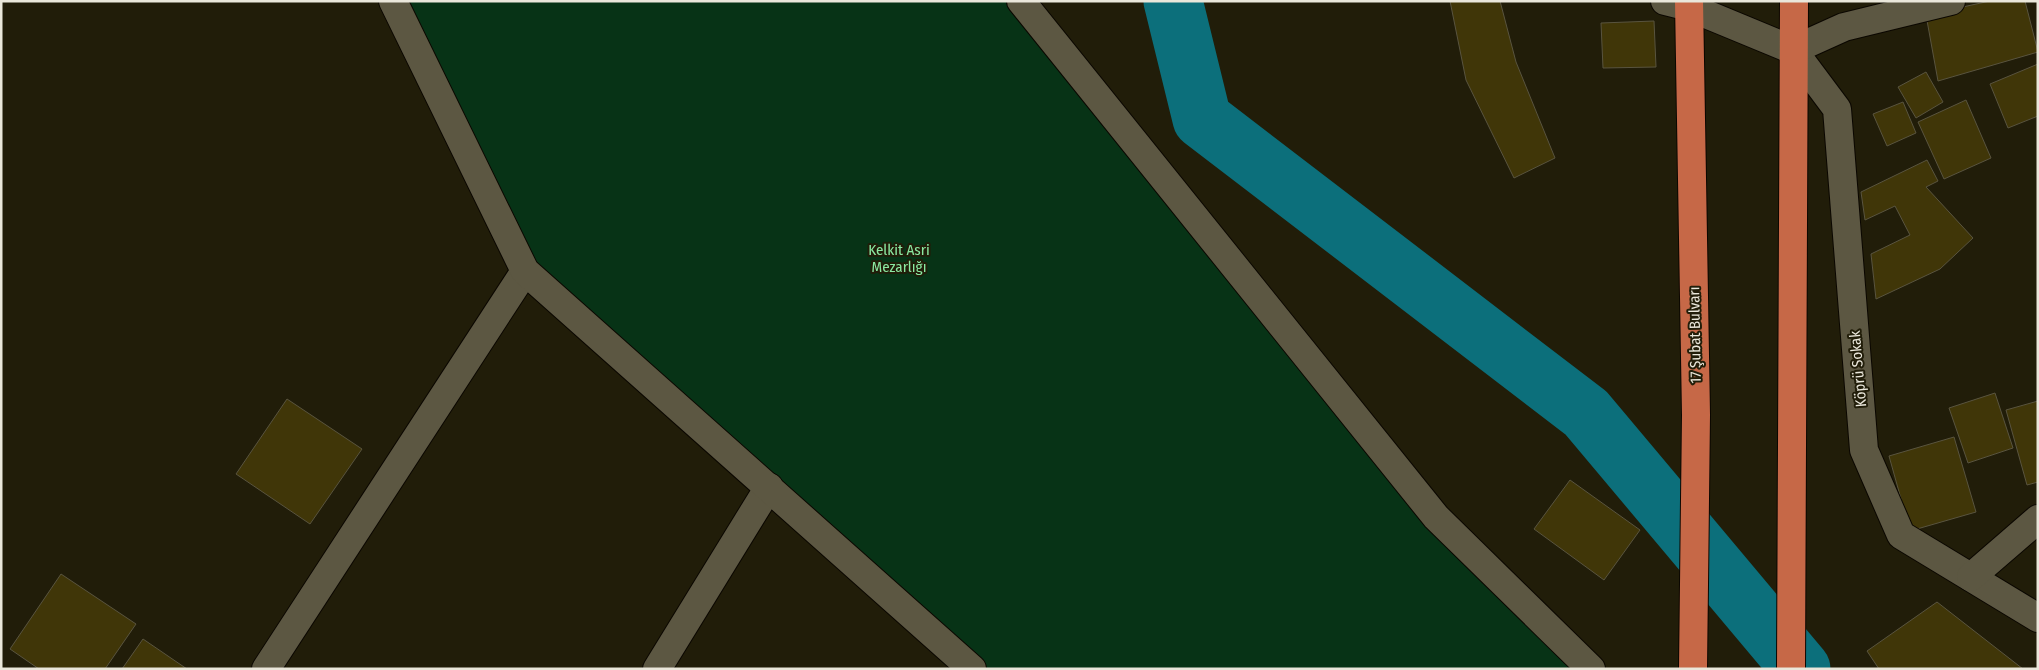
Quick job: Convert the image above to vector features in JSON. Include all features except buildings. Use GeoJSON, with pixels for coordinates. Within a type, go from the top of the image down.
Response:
{"type":"FeatureCollection","features":[{"type":"Feature","properties":{"kind":"highway"},"geometry":{"type":"LineString","coordinates":[[1791,669],[1790,503],[1794,1]]}},
{"type":"Feature","properties":{"kind":"highway","name":"17 Şubat Bulvarı"},"geometry":{"type":"LineString","coordinates":[[1681,3],[1696,415],[1693,669]]}},
{"type":"Feature","properties":{"kind":"street"},"geometry":{"type":"LineString","coordinates":[[393,1],[525,271],[769,486],[972,669]]}},
{"type":"Feature","properties":{"kind":"street"},"geometry":{"type":"LineString","coordinates":[[1021,1],[1436,516],[1591,669]]}},
{"type":"Feature","properties":{"kind":"street"},"geometry":{"type":"LineString","coordinates":[[1681,3],[1793,50],[1844,27],[1951,1]]}},
{"type":"Feature","properties":{"kind":"street","name":"Köprü Sokak"},"geometry":{"type":"LineString","coordinates":[[1793,50],[1837,109],[1864,450],[1901,535],[2038,618]]}},
{"type":"Feature","properties":{"kind":"street"},"geometry":{"type":"LineString","coordinates":[[266,669],[525,271]]}},
{"type":"Feature","properties":{"kind":"street"},"geometry":{"type":"LineString","coordinates":[[656,669],[769,486]]}},
{"type":"Feature","properties":{"kind":"street"},"geometry":{"type":"LineString","coordinates":[[1971,577],[2038,519]]}},
{"type":"Feature","properties":{"kind":"green space","name":"Kelkit Asri Mezarlığı"},"geometry":{"type":"Polygon","coordinates":[[[393,1],[1021,1],[1436,517],[1591,669],[972,669],[525,271],[393,1]]]}},
{"type":"Feature","properties":{"kind":"waterway"},"geometry":{"type":"LineString","coordinates":[[1173,1],[1202,119],[1586,413],[1801,669]]}}]}
